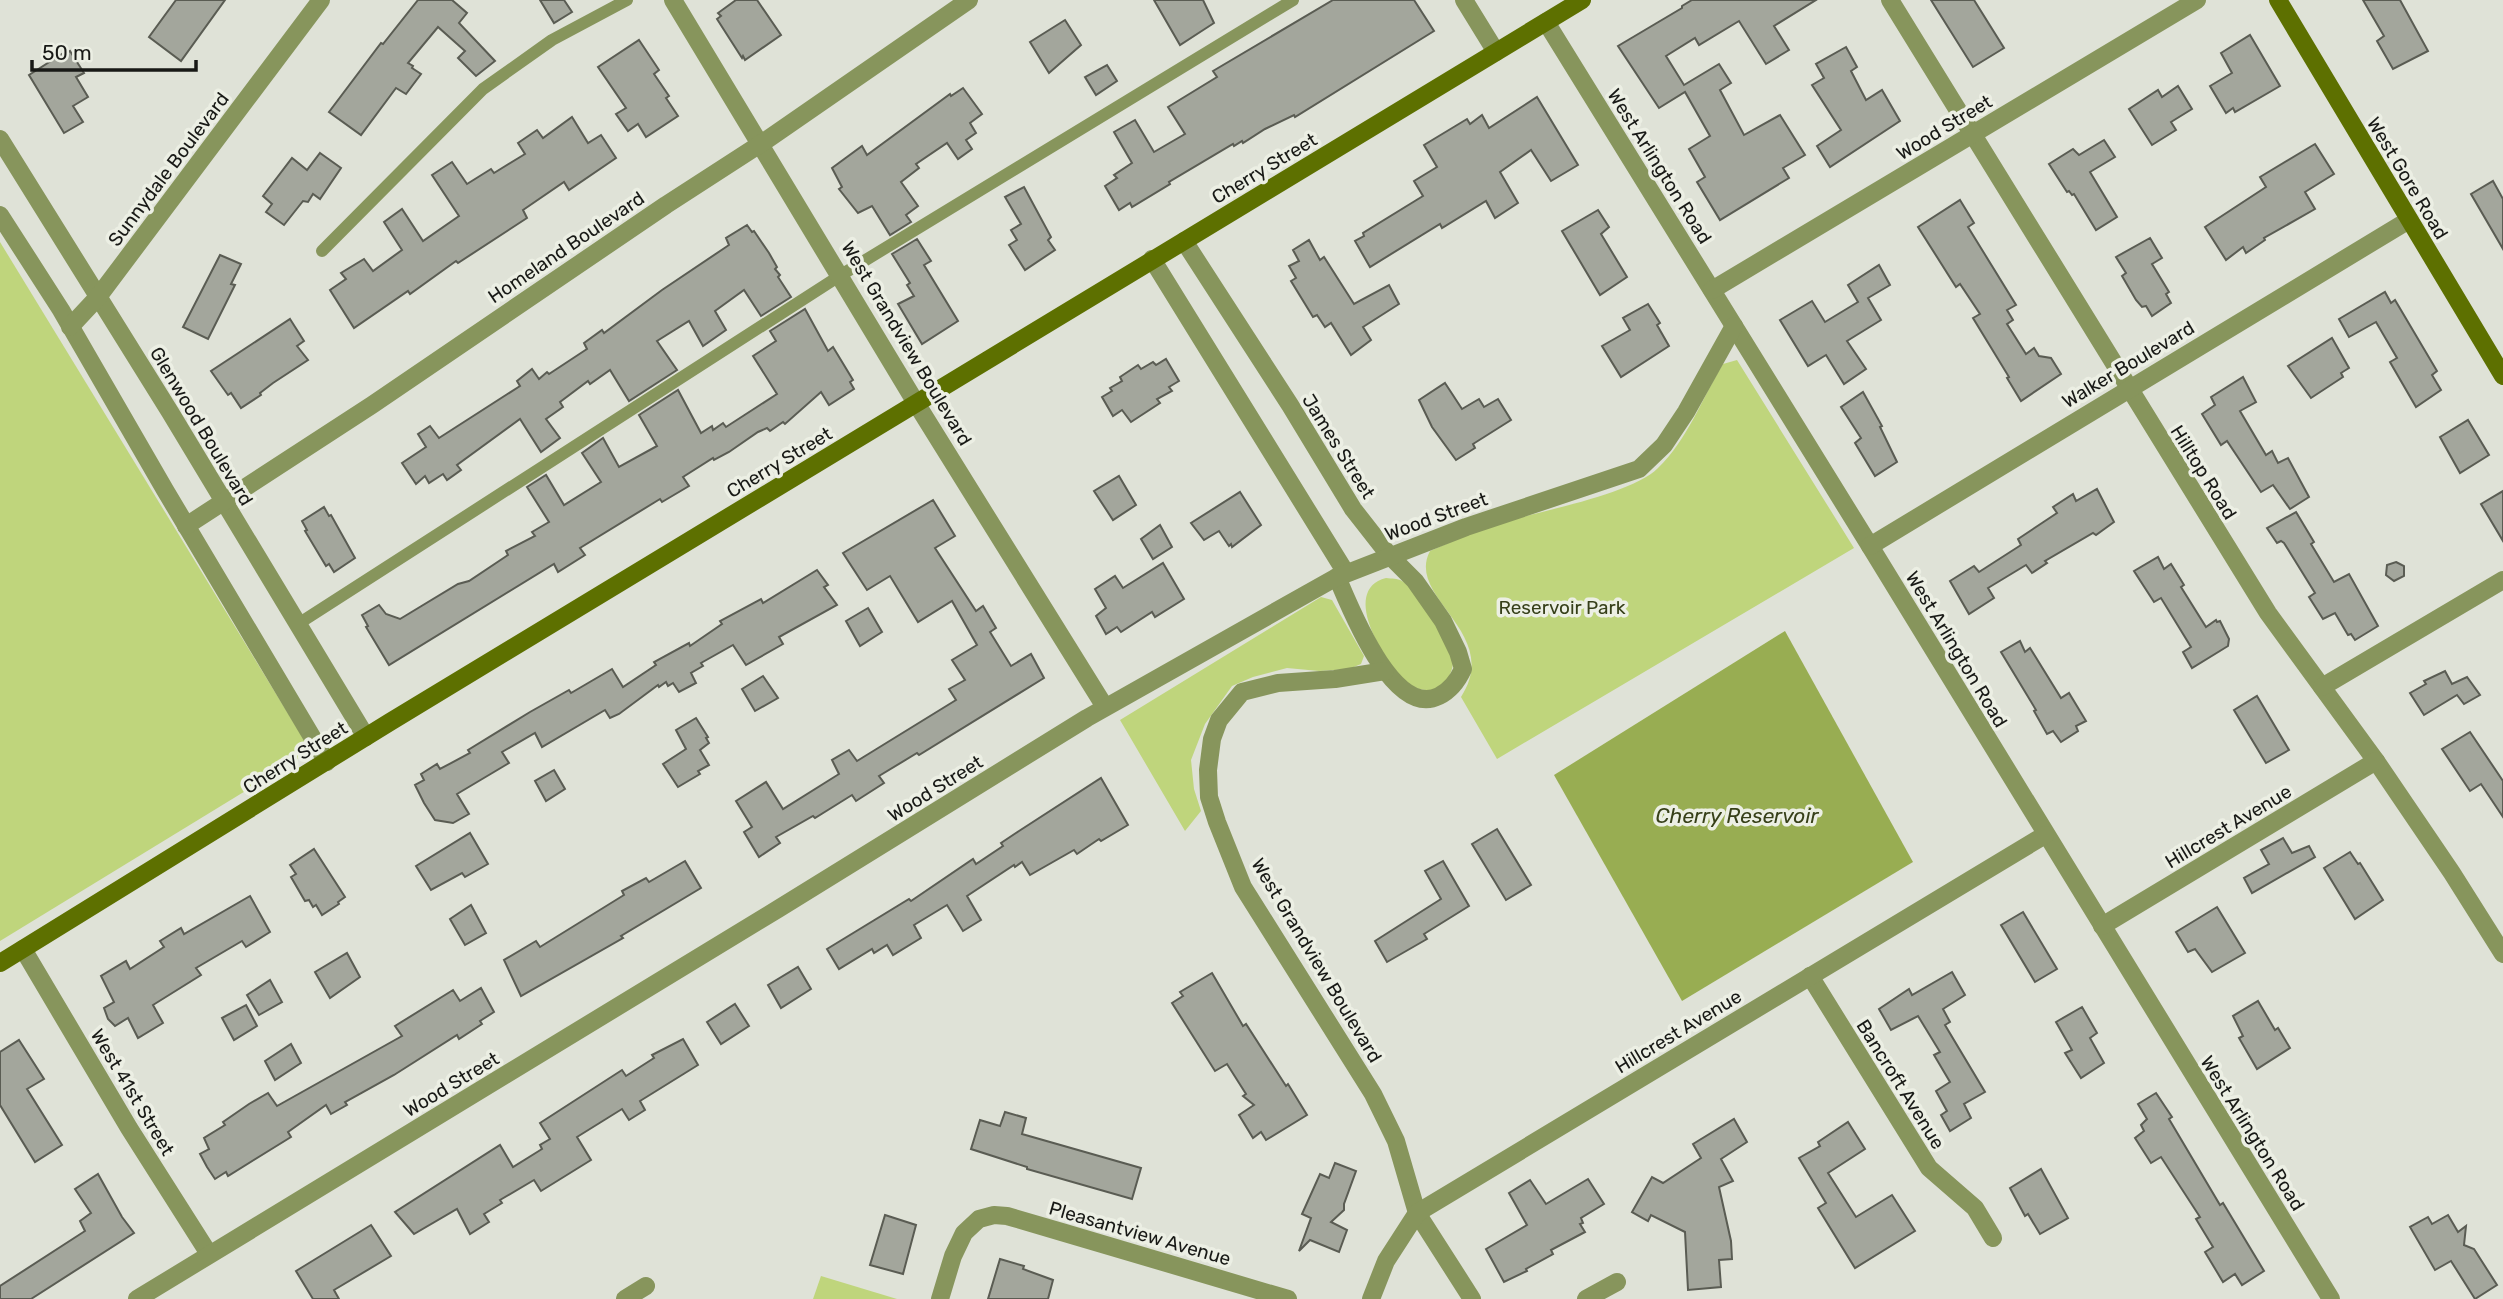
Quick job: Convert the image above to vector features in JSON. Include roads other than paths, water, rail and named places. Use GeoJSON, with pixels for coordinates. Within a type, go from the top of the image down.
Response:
{"type":"FeatureCollection","features":[{"type":"Feature","properties":{"kind":"street","name":"Sunnydale Boulevard"},"geometry":{"type":"LineString","coordinates":[[71,327],[98,297],[321,0]]}},
{"type":"Feature","properties":{"kind":"street","name":"West Grandview Boulevard"},"geometry":{"type":"LineString","coordinates":[[673,0],[916,403],[1105,708]]}},
{"type":"Feature","properties":{"kind":"street","name":"Homeland Boulevard"},"geometry":{"type":"LineString","coordinates":[[186,526],[372,405],[969,0]]}},
{"type":"Feature","properties":{"kind":"street"},"geometry":{"type":"LineString","coordinates":[[1464,0],[1496,52]]}},
{"type":"Feature","properties":{"kind":"street","name":"Cherry Street"},"geometry":{"type":"LineString","coordinates":[[0,963],[366,737],[1582,0]]}},
{"type":"Feature","properties":{"kind":"street","name":"Hilltop Road"},"geometry":{"type":"LineString","coordinates":[[1890,0],[2268,613],[2376,761],[2503,954]]}},
{"type":"Feature","properties":{"kind":"street","name":"Wood Street"},"geometry":{"type":"LineString","coordinates":[[1712,290],[2197,0]]}},
{"type":"Feature","properties":{"kind":"street","name":"West Gore Road"},"geometry":{"type":"LineString","coordinates":[[2278,0],[2503,376]]}},
{"type":"Feature","properties":{"kind":"street","name":"West Arlington Road"},"geometry":{"type":"LineString","coordinates":[[1546,22],[2331,1299]]}},
{"type":"Feature","properties":{"kind":"street","name":"Glenwood Boulevard"},"geometry":{"type":"LineString","coordinates":[[0,139],[366,737]]}},
{"type":"Feature","properties":{"kind":"street"},"geometry":{"type":"LineString","coordinates":[[0,215],[71,327],[327,762]]}},
{"type":"Feature","properties":{"kind":"street","name":"Walker Boulevard"},"geometry":{"type":"LineString","coordinates":[[1870,546],[2409,220]]}},
{"type":"Feature","properties":{"kind":"street","name":"James Street"},"geometry":{"type":"LineString","coordinates":[[1152,259],[1341,575],[1360,630],[1385,671],[1412,696],[1431,700],[1441,695],[1457,682],[1463,668],[1443,621],[1415,581],[1389,555],[1353,509],[1290,405],[1184,241]]}},
{"type":"Feature","properties":{"kind":"street","name":"Wood Street"},"geometry":{"type":"LineString","coordinates":[[136,1299],[1105,708],[1341,575],[1549,498],[1639,469],[1664,445],[1734,326]]}},
{"type":"Feature","properties":{"kind":"street"},"geometry":{"type":"LineString","coordinates":[[2322,687],[2503,580]]}},
{"type":"Feature","properties":{"kind":"street","name":"West Grandview Boulevard"},"geometry":{"type":"LineString","coordinates":[[1385,671],[1335,679],[1278,683],[1242,692],[1219,720],[1212,739],[1209,797],[1243,887],[1373,1094],[1396,1141],[1417,1213],[1472,1299]]}},
{"type":"Feature","properties":{"kind":"street","name":"Hillcrest Avenue"},"geometry":{"type":"LineString","coordinates":[[2102,926],[2376,761]]}},
{"type":"Feature","properties":{"kind":"street","name":"Hillcrest Avenue"},"geometry":{"type":"LineString","coordinates":[[1371,1299],[1386,1261],[1417,1213],[2045,835]]}},
{"type":"Feature","properties":{"kind":"street","name":"West 41st Street"},"geometry":{"type":"LineString","coordinates":[[23,949],[129,1128],[209,1254]]}},
{"type":"Feature","properties":{"kind":"street","name":"Bancroft Avenue"},"geometry":{"type":"LineString","coordinates":[[1810,976],[1929,1168],[1975,1208],[1993,1238]]}},
{"type":"Feature","properties":{"kind":"street","name":"Pleasantview Avenue"},"geometry":{"type":"LineString","coordinates":[[940,1299],[953,1256],[964,1233],[979,1219],[993,1215],[1007,1216],[1288,1299]]}},
{"type":"Feature","properties":{"kind":"street"},"geometry":{"type":"LineString","coordinates":[[1586,1299],[1617,1282]]}},
{"type":"Feature","properties":{"kind":"street"},"geometry":{"type":"LineString","coordinates":[[625,1299],[644,1293]]}},
{"type":"Feature","properties":{"kind":"lane"},"geometry":{"type":"LineString","coordinates":[[323,251],[483,89],[552,40],[627,0]]}},
{"type":"Feature","properties":{"kind":"lane"},"geometry":{"type":"LineString","coordinates":[[298,624],[841,275],[1293,0]]}},
{"type":"Feature","properties":{"kind":"water","name":"Cherry Reservoir"},"geometry":{"type":"Polygon","coordinates":[[[1785,631],[1913,862],[1682,1001],[1554,775],[1785,631]]]}},
{"type":"Feature","properties":{"kind":"park label","name":"Reservoir Park"},"geometry":{"type":"Point","coordinates":[1562,607]}}]}
